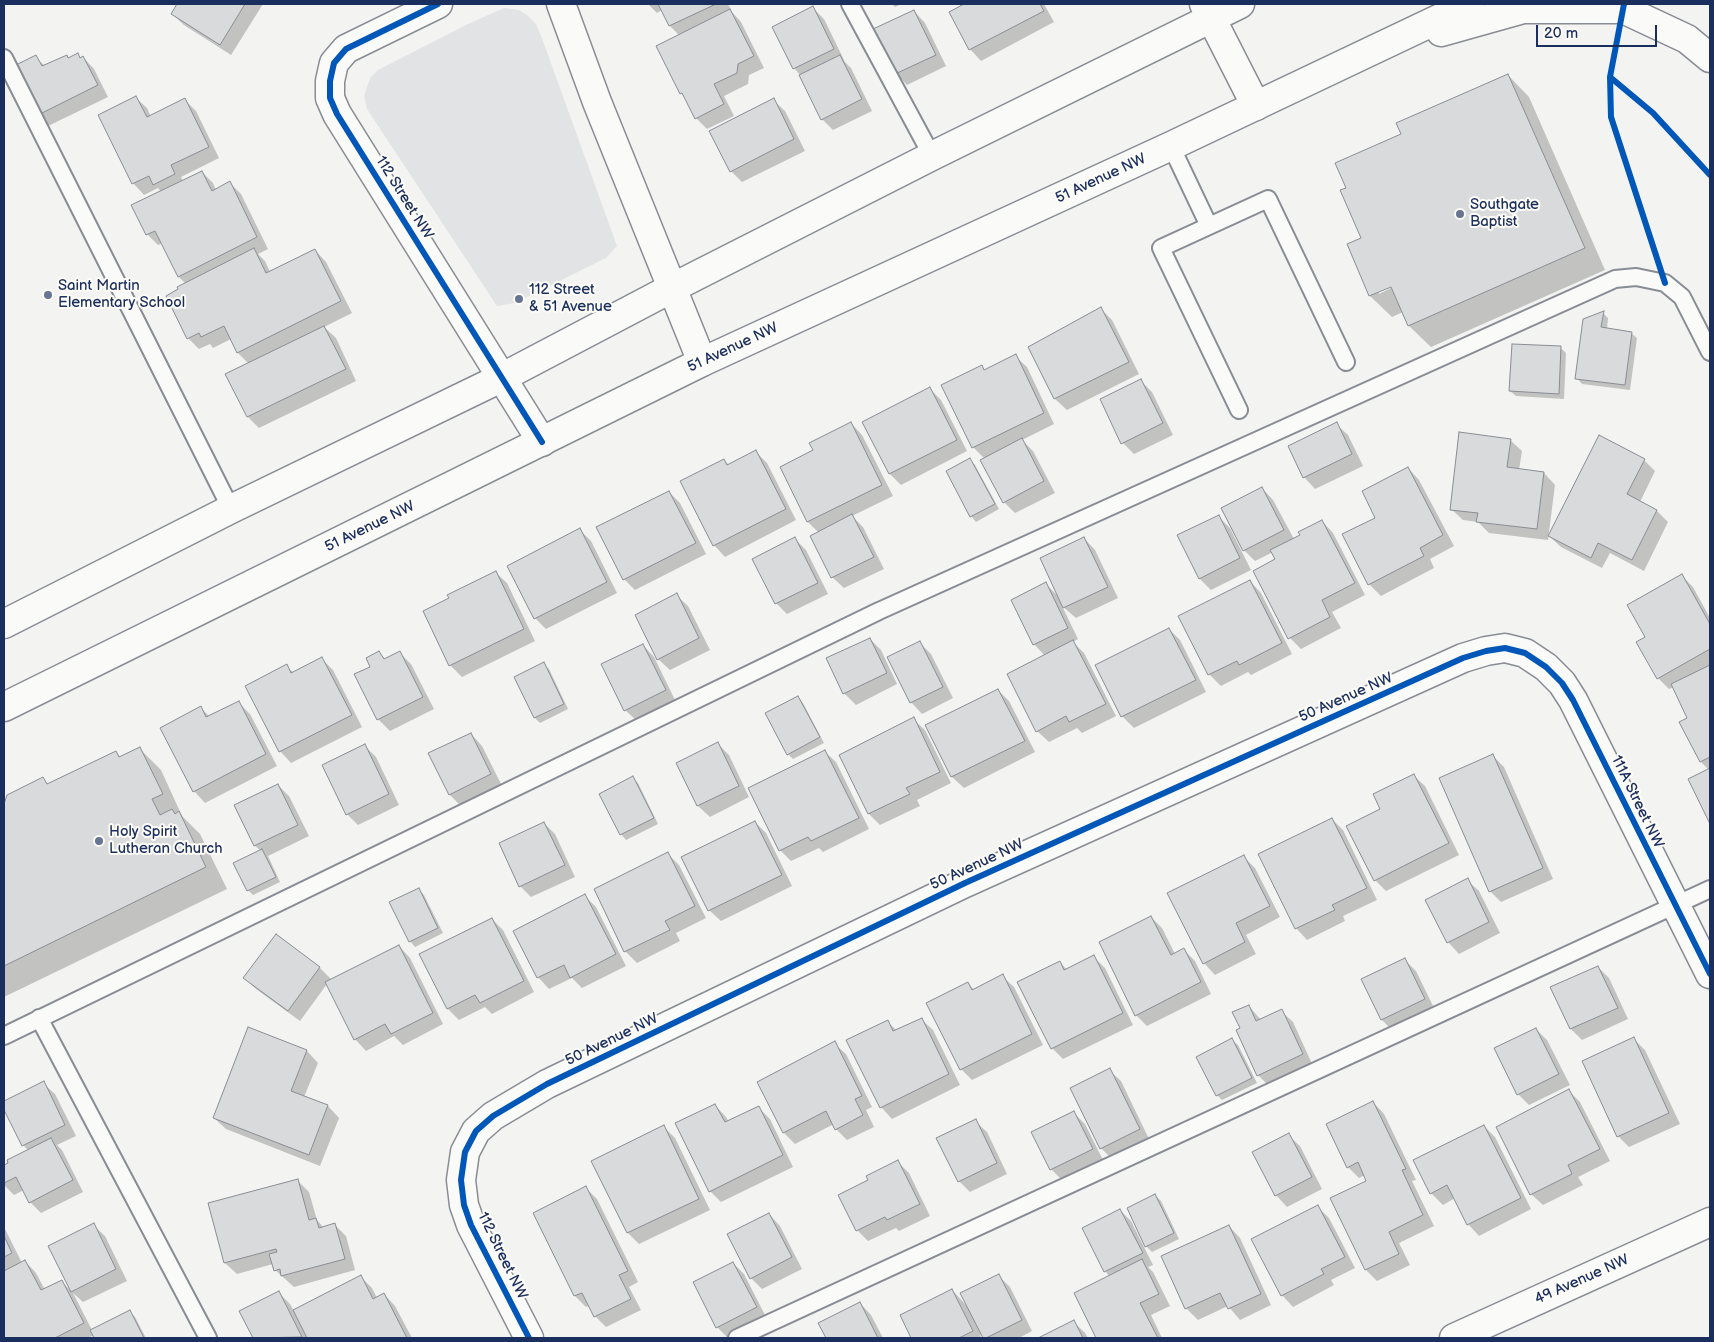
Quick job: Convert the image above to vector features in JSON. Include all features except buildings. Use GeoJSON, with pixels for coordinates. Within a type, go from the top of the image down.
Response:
{"type":"FeatureCollection","features":[{"type":"Feature","properties":{"kind":"main road","name":"112 Street NW"},"geometry":{"type":"LineString","coordinates":[[438,4],[346,49],[334,63],[330,80],[330,98],[336,114],[542,442]]}},
{"type":"Feature","properties":{"kind":"main road"},"geometry":{"type":"LineString","coordinates":[[561,4],[597,102],[702,362]]}},
{"type":"Feature","properties":{"kind":"main road"},"geometry":{"type":"LineString","coordinates":[[4,624],[231,509],[501,378],[672,288],[932,156],[1207,11],[1240,4]]}},
{"type":"Feature","properties":{"kind":"main road","name":"51 Avenue NW"},"geometry":{"type":"LineString","coordinates":[[4,707],[702,362],[1171,146],[1470,4]]}},
{"type":"Feature","properties":{"kind":"main road"},"geometry":{"type":"LineString","coordinates":[[1375,50],[1523,9],[1623,9],[1687,39],[1710,58]]}},
{"type":"Feature","properties":{"kind":"main road"},"geometry":{"type":"LineString","coordinates":[[1207,11],[1256,106]]}},
{"type":"Feature","properties":{"kind":"main road","name":"50 Avenue NW"},"geometry":{"type":"LineString","coordinates":[[465,1152],[476,1131],[526,1096],[965,883],[1463,658],[1486,651],[1506,648],[1525,653]]}},
{"type":"Feature","properties":{"kind":"main road","name":"111A Street NW"},"geometry":{"type":"LineString","coordinates":[[1525,653],[1546,667],[1562,683],[1573,700],[1710,974]]}},
{"type":"Feature","properties":{"kind":"main road","name":"112 Street NW"},"geometry":{"type":"LineString","coordinates":[[465,1152],[461,1180],[464,1205],[472,1225],[529,1338]]}},
{"type":"Feature","properties":{"kind":"main road","name":"49 Avenue NW"},"geometry":{"type":"LineString","coordinates":[[1454,1338],[1710,1222]]}},
{"type":"Feature","properties":{"kind":"lane"},"geometry":{"type":"LineString","coordinates":[[850,4],[932,156]]}},
{"type":"Feature","properties":{"kind":"lane"},"geometry":{"type":"LineString","coordinates":[[4,58],[231,509]]}},
{"type":"Feature","properties":{"kind":"lane"},"geometry":{"type":"LineString","coordinates":[[1171,146],[1209,226]]}},
{"type":"Feature","properties":{"kind":"lane"},"geometry":{"type":"LineString","coordinates":[[1239,410],[1161,248],[1268,199],[1346,362]]}},
{"type":"Feature","properties":{"kind":"lane"},"geometry":{"type":"LineString","coordinates":[[4,1036],[879,611],[1615,279],[1636,277],[1664,283],[1682,297],[1710,352]]}},
{"type":"Feature","properties":{"kind":"lane"},"geometry":{"type":"LineString","coordinates":[[737,1338],[1710,889]]}},
{"type":"Feature","properties":{"kind":"lane"},"geometry":{"type":"LineString","coordinates":[[39,1018],[208,1338]]}},
{"type":"Feature","properties":{"kind":"shaded area"},"geometry":{"type":"Polygon","coordinates":[[[504,8],[519,10],[536,24],[617,246],[606,258],[515,303],[497,306],[367,109],[364,96],[370,78],[378,70],[468,24],[504,8]]]}},
{"type":"Feature","properties":{"kind":"cycle path"},"geometry":{"type":"LineString","coordinates":[[438,4],[346,49],[334,63],[330,81],[330,98],[337,114],[542,442]]}},
{"type":"Feature","properties":{"kind":"cycle path"},"geometry":{"type":"LineString","coordinates":[[1624,4],[1610,77],[1653,113],[1710,175]]}},
{"type":"Feature","properties":{"kind":"cycle path"},"geometry":{"type":"LineString","coordinates":[[1610,77],[1611,117],[1665,283]]}},
{"type":"Feature","properties":{"kind":"cycle path"},"geometry":{"type":"LineString","coordinates":[[529,1338],[471,1225],[464,1205],[461,1180],[465,1152],[476,1131],[493,1116],[547,1084],[965,883],[1463,658],[1505,648],[1525,653],[1546,667],[1562,683],[1573,700],[1710,974]]}},
{"type":"Feature","properties":{"kind":"place","name":"Southgate Baptist"},"geometry":{"type":"Point","coordinates":[1460,214]}},
{"type":"Feature","properties":{"kind":"place","name":"Saint Martin Elementary School"},"geometry":{"type":"Point","coordinates":[48,295]}},
{"type":"Feature","properties":{"kind":"place","name":"112 Street & 51 Avenue"},"geometry":{"type":"Point","coordinates":[519,299]}},
{"type":"Feature","properties":{"kind":"place","name":"Holy Spirit Lutheran Church"},"geometry":{"type":"Point","coordinates":[99,841]}}]}
